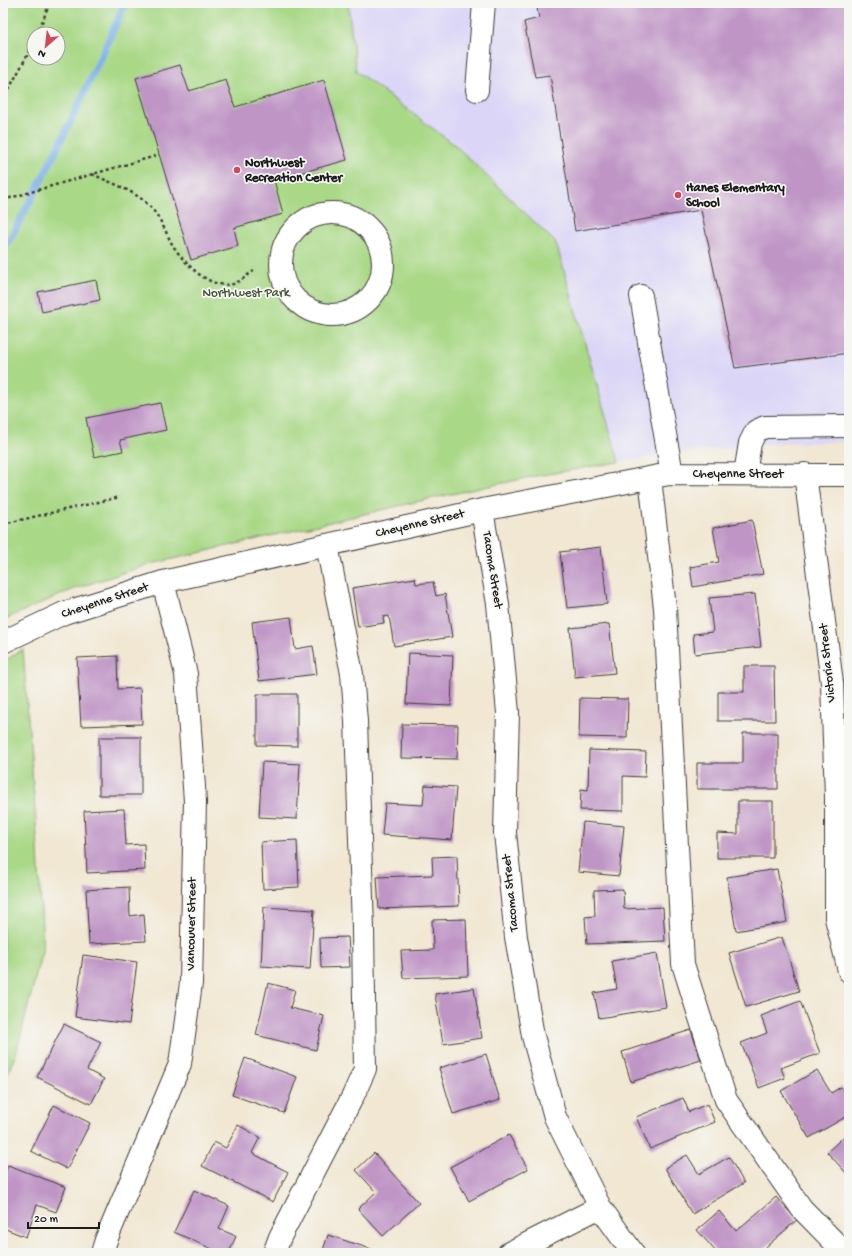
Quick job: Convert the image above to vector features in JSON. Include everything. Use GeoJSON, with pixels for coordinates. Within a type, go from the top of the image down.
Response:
{"type":"FeatureCollection","features":[{"type":"Feature","properties":{"kind":"street"},"geometry":{"type":"LineString","coordinates":[[477,90],[484,3]]}},
{"type":"Feature","properties":{"kind":"street"},"geometry":{"type":"LineString","coordinates":[[331,213],[343,214],[366,226],[374,236],[382,259],[382,272],[378,285],[371,296],[357,308],[338,315],[325,315],[300,304],[290,294],[284,282],[281,268],[281,254],[286,241],[294,229],[305,220],[318,215],[331,213]]}},
{"type":"Feature","properties":{"kind":"street"},"geometry":{"type":"LineString","coordinates":[[641,296],[672,474]]}},
{"type":"Feature","properties":{"kind":"street"},"geometry":{"type":"LineString","coordinates":[[745,474],[750,443],[756,431],[765,427],[849,426]]}},
{"type":"Feature","properties":{"kind":"street","name":"Cheyenne Street"},"geometry":{"type":"LineString","coordinates":[[3,642],[64,613],[163,582],[482,510],[672,474],[849,475]]}},
{"type":"Feature","properties":{"kind":"street","name":"Victoria Street"},"geometry":{"type":"LineString","coordinates":[[805,474],[832,683],[842,797],[836,918],[843,925],[849,971]]}},
{"type":"Feature","properties":{"kind":"street"},"geometry":{"type":"LineString","coordinates":[[650,478],[664,608],[683,964],[726,1100],[802,1209],[845,1253]]}},
{"type":"Feature","properties":{"kind":"street","name":"Tacoma Street"},"geometry":{"type":"LineString","coordinates":[[482,510],[498,604],[508,712],[505,833],[516,937],[533,1036],[555,1117],[600,1207],[632,1253]]}},
{"type":"Feature","properties":{"kind":"street"},"geometry":{"type":"LineString","coordinates":[[274,1253],[280,1237],[353,1096],[365,1069],[363,928],[356,721],[352,674],[327,545]]}},
{"type":"Feature","properties":{"kind":"street","name":"Vancouver Street"},"geometry":{"type":"LineString","coordinates":[[102,1253],[106,1240],[180,1064],[191,983],[194,801],[186,674],[163,582]]}},
{"type":"Feature","properties":{"kind":"street"},"geometry":{"type":"LineString","coordinates":[[510,1253],[600,1207]]}},
{"type":"Feature","properties":{"kind":"path"},"geometry":{"type":"LineString","coordinates":[[40,26],[50,3]]}},
{"type":"Feature","properties":{"kind":"path"},"geometry":{"type":"LineString","coordinates":[[3,100],[26,58]]}},
{"type":"Feature","properties":{"kind":"path"},"geometry":{"type":"LineString","coordinates":[[3,200],[160,155]]}},
{"type":"Feature","properties":{"kind":"path"},"geometry":{"type":"LineString","coordinates":[[92,174],[132,192],[142,199],[153,210],[184,261],[209,281],[223,285],[233,284],[254,271]]}},
{"type":"Feature","properties":{"kind":"path"},"geometry":{"type":"LineString","coordinates":[[3,524],[120,497]]}},
{"type":"Feature","properties":{"kind":"shaded area","name":"Hanes Elementary School"},"geometry":{"type":"Polygon","coordinates":[[[348,3],[849,3],[849,442],[778,443],[679,453],[619,462],[556,243],[456,146],[356,71],[348,3]]]}},
{"type":"Feature","properties":{"kind":"green space","name":"Northwest Park"},"geometry":{"type":"Polygon","coordinates":[[[3,3],[348,3],[356,71],[456,146],[556,243],[619,462],[536,476],[424,500],[147,565],[74,589],[3,620],[3,3]]]}},
{"type":"Feature","properties":{"kind":"green space"},"geometry":{"type":"Polygon","coordinates":[[[23,649],[38,850],[43,947],[16,1054],[3,1084],[3,662],[23,649]]]}},
{"type":"Feature","properties":{"kind":"building"},"geometry":{"type":"Polygon","coordinates":[[[536,3],[849,3],[849,353],[735,368],[701,210],[575,231],[550,75],[535,77],[524,22],[539,18],[536,3]]]}},
{"type":"Feature","properties":{"kind":"building","name":"Northwest Recreation Center"},"geometry":{"type":"Polygon","coordinates":[[[180,65],[189,91],[226,80],[235,107],[324,80],[347,160],[274,180],[283,214],[234,228],[238,246],[191,260],[136,78],[180,65]]]}},
{"type":"Feature","properties":{"kind":"building"},"geometry":{"type":"Polygon","coordinates":[[[96,280],[100,300],[42,312],[38,292],[96,280]]]}},
{"type":"Feature","properties":{"kind":"building"},"geometry":{"type":"Polygon","coordinates":[[[160,403],[166,430],[120,440],[123,451],[94,457],[86,418],[160,403]]]}},
{"type":"Feature","properties":{"kind":"building"},"geometry":{"type":"Polygon","coordinates":[[[752,520],[763,574],[693,587],[690,567],[719,562],[713,528],[752,520]]]}},
{"type":"Feature","properties":{"kind":"building"},"geometry":{"type":"Polygon","coordinates":[[[601,547],[607,604],[567,608],[560,552],[601,547]]]}},
{"type":"Feature","properties":{"kind":"building"},"geometry":{"type":"Polygon","coordinates":[[[415,578],[416,584],[433,582],[436,596],[445,594],[452,637],[394,646],[389,616],[383,617],[384,623],[358,627],[352,588],[415,578]]]}},
{"type":"Feature","properties":{"kind":"building"},"geometry":{"type":"Polygon","coordinates":[[[755,594],[761,647],[695,654],[693,634],[713,632],[709,598],[755,594]]]}},
{"type":"Feature","properties":{"kind":"building"},"geometry":{"type":"Polygon","coordinates":[[[291,617],[295,649],[313,646],[317,674],[259,681],[252,622],[291,617]]]}},
{"type":"Feature","properties":{"kind":"building"},"geometry":{"type":"Polygon","coordinates":[[[609,624],[615,673],[575,677],[570,628],[609,624]]]}},
{"type":"Feature","properties":{"kind":"building"},"geometry":{"type":"Polygon","coordinates":[[[408,653],[453,655],[451,706],[406,704],[408,653]]]}},
{"type":"Feature","properties":{"kind":"building"},"geometry":{"type":"Polygon","coordinates":[[[117,656],[118,689],[140,688],[142,724],[81,726],[77,658],[117,656]]]}},
{"type":"Feature","properties":{"kind":"building"},"geometry":{"type":"Polygon","coordinates":[[[744,666],[774,666],[775,721],[718,721],[718,692],[744,692],[744,666]]]}},
{"type":"Feature","properties":{"kind":"building"},"geometry":{"type":"Polygon","coordinates":[[[257,694],[297,694],[297,746],[257,745],[257,694]]]}},
{"type":"Feature","properties":{"kind":"building"},"geometry":{"type":"Polygon","coordinates":[[[580,698],[628,699],[627,738],[579,737],[580,698]]]}},
{"type":"Feature","properties":{"kind":"building"},"geometry":{"type":"Polygon","coordinates":[[[402,724],[458,725],[457,759],[401,758],[402,724]]]}},
{"type":"Feature","properties":{"kind":"building"},"geometry":{"type":"Polygon","coordinates":[[[743,733],[778,733],[778,789],[697,789],[697,763],[743,763],[743,733]]]}},
{"type":"Feature","properties":{"kind":"building"},"geometry":{"type":"Polygon","coordinates":[[[99,737],[141,737],[141,795],[99,795],[99,737]]]}},
{"type":"Feature","properties":{"kind":"building"},"geometry":{"type":"Polygon","coordinates":[[[589,750],[646,752],[645,777],[623,776],[623,811],[580,810],[581,789],[588,790],[589,750]]]}},
{"type":"Feature","properties":{"kind":"building"},"geometry":{"type":"Polygon","coordinates":[[[262,762],[300,764],[297,819],[259,817],[262,762]]]}},
{"type":"Feature","properties":{"kind":"building"},"geometry":{"type":"Polygon","coordinates":[[[425,785],[456,787],[452,840],[382,835],[385,803],[423,805],[425,785]]]}},
{"type":"Feature","properties":{"kind":"building"},"geometry":{"type":"Polygon","coordinates":[[[738,801],[773,801],[773,858],[717,858],[717,833],[738,834],[738,801]]]}},
{"type":"Feature","properties":{"kind":"building"},"geometry":{"type":"Polygon","coordinates":[[[124,809],[126,845],[144,844],[145,870],[87,873],[84,811],[124,809]]]}},
{"type":"Feature","properties":{"kind":"building"},"geometry":{"type":"Polygon","coordinates":[[[583,822],[624,826],[619,876],[578,872],[583,822]]]}},
{"type":"Feature","properties":{"kind":"building"},"geometry":{"type":"Polygon","coordinates":[[[297,840],[299,887],[263,889],[261,842],[297,840]]]}},
{"type":"Feature","properties":{"kind":"building"},"geometry":{"type":"Polygon","coordinates":[[[457,856],[459,906],[379,909],[377,877],[433,875],[432,857],[457,856]]]}},
{"type":"Feature","properties":{"kind":"building"},"geometry":{"type":"Polygon","coordinates":[[[777,869],[787,922],[736,931],[727,877],[777,869]]]}},
{"type":"Feature","properties":{"kind":"building"},"geometry":{"type":"Polygon","coordinates":[[[129,887],[130,916],[144,914],[146,941],[89,944],[86,890],[129,887]]]}},
{"type":"Feature","properties":{"kind":"building"},"geometry":{"type":"Polygon","coordinates":[[[623,889],[624,909],[663,907],[665,941],[587,944],[585,917],[595,916],[594,890],[623,889]]]}},
{"type":"Feature","properties":{"kind":"building"},"geometry":{"type":"Polygon","coordinates":[[[264,907],[314,910],[310,969],[261,966],[264,907]]]}},
{"type":"Feature","properties":{"kind":"building"},"geometry":{"type":"Polygon","coordinates":[[[466,919],[468,976],[403,978],[401,951],[433,950],[432,920],[466,919]]]}},
{"type":"Feature","properties":{"kind":"building"},"geometry":{"type":"Polygon","coordinates":[[[348,937],[350,967],[321,968],[320,938],[348,937]]]}},
{"type":"Feature","properties":{"kind":"building"},"geometry":{"type":"Polygon","coordinates":[[[782,937],[799,991],[746,1007],[729,953],[782,937]]]}},
{"type":"Feature","properties":{"kind":"building"},"geometry":{"type":"Polygon","coordinates":[[[657,953],[666,1007],[599,1018],[594,993],[617,989],[612,961],[657,953]]]}},
{"type":"Feature","properties":{"kind":"building"},"geometry":{"type":"Polygon","coordinates":[[[83,955],[137,962],[129,1024],[75,1017],[83,955]]]}},
{"type":"Feature","properties":{"kind":"building"},"geometry":{"type":"Polygon","coordinates":[[[268,983],[295,990],[290,1008],[324,1016],[316,1050],[256,1035],[268,983]]]}},
{"type":"Feature","properties":{"kind":"building"},"geometry":{"type":"Polygon","coordinates":[[[474,988],[482,1038],[443,1044],[435,994],[474,988]]]}},
{"type":"Feature","properties":{"kind":"building"},"geometry":{"type":"Polygon","coordinates":[[[800,1001],[820,1053],[781,1068],[785,1078],[759,1088],[741,1043],[767,1033],[761,1016],[800,1001]]]}},
{"type":"Feature","properties":{"kind":"building"},"geometry":{"type":"Polygon","coordinates":[[[64,1024],[101,1042],[87,1070],[104,1079],[91,1104],[37,1077],[64,1024]]]}},
{"type":"Feature","properties":{"kind":"building"},"geometry":{"type":"Polygon","coordinates":[[[691,1030],[701,1060],[631,1082],[622,1052],[691,1030]]]}},
{"type":"Feature","properties":{"kind":"building"},"geometry":{"type":"Polygon","coordinates":[[[486,1054],[500,1100],[453,1114],[439,1068],[486,1054]]]}},
{"type":"Feature","properties":{"kind":"building"},"geometry":{"type":"Polygon","coordinates":[[[245,1058],[297,1077],[284,1113],[232,1095],[245,1058]]]}},
{"type":"Feature","properties":{"kind":"building"},"geometry":{"type":"Polygon","coordinates":[[[817,1070],[831,1093],[841,1087],[849,1100],[849,1115],[809,1138],[781,1091],[817,1070]]]}},
{"type":"Feature","properties":{"kind":"building"},"geometry":{"type":"Polygon","coordinates":[[[683,1098],[689,1112],[707,1104],[715,1122],[650,1149],[636,1117],[683,1098]]]}},
{"type":"Feature","properties":{"kind":"building"},"geometry":{"type":"Polygon","coordinates":[[[54,1105],[90,1123],[67,1169],[31,1151],[54,1105]]]}},
{"type":"Feature","properties":{"kind":"building"},"geometry":{"type":"Polygon","coordinates":[[[238,1125],[260,1137],[252,1153],[288,1172],[273,1202],[202,1166],[214,1142],[226,1148],[238,1125]]]}},
{"type":"Feature","properties":{"kind":"building"},"geometry":{"type":"Polygon","coordinates":[[[849,1132],[849,1176],[827,1152],[849,1132]]]}},
{"type":"Feature","properties":{"kind":"building"},"geometry":{"type":"Polygon","coordinates":[[[509,1135],[528,1169],[469,1201],[450,1167],[509,1135]]]}},
{"type":"Feature","properties":{"kind":"building"},"geometry":{"type":"Polygon","coordinates":[[[374,1153],[419,1203],[383,1236],[358,1209],[376,1192],[356,1170],[374,1153]]]}},
{"type":"Feature","properties":{"kind":"building"},"geometry":{"type":"Polygon","coordinates":[[[687,1155],[699,1174],[729,1157],[744,1183],[692,1214],[665,1168],[687,1155]]]}},
{"type":"Feature","properties":{"kind":"building"},"geometry":{"type":"Polygon","coordinates":[[[8,1165],[66,1187],[56,1212],[37,1205],[26,1237],[3,1228],[3,1179],[8,1165]]]}},
{"type":"Feature","properties":{"kind":"building"},"geometry":{"type":"Polygon","coordinates":[[[194,1190],[229,1206],[219,1229],[236,1236],[229,1253],[221,1253],[174,1232],[194,1190]]]}},
{"type":"Feature","properties":{"kind":"building"},"geometry":{"type":"Polygon","coordinates":[[[776,1197],[797,1220],[759,1253],[717,1253],[697,1230],[719,1211],[736,1231],[776,1197]]]}},
{"type":"Feature","properties":{"kind":"building"},"geometry":{"type":"Polygon","coordinates":[[[328,1235],[383,1253],[322,1253],[328,1235]]]}},
{"type":"Feature","properties":{"kind":"waterway"},"geometry":{"type":"LineString","coordinates":[[3,251],[20,221],[67,128],[125,3]]}},
{"type":"Feature","properties":{"kind":"place","name":"Northwest Recreation Center"},"geometry":{"type":"Point","coordinates":[237,170]}},
{"type":"Feature","properties":{"kind":"place","name":"Hanes Elementary School"},"geometry":{"type":"Point","coordinates":[678,195]}}]}
